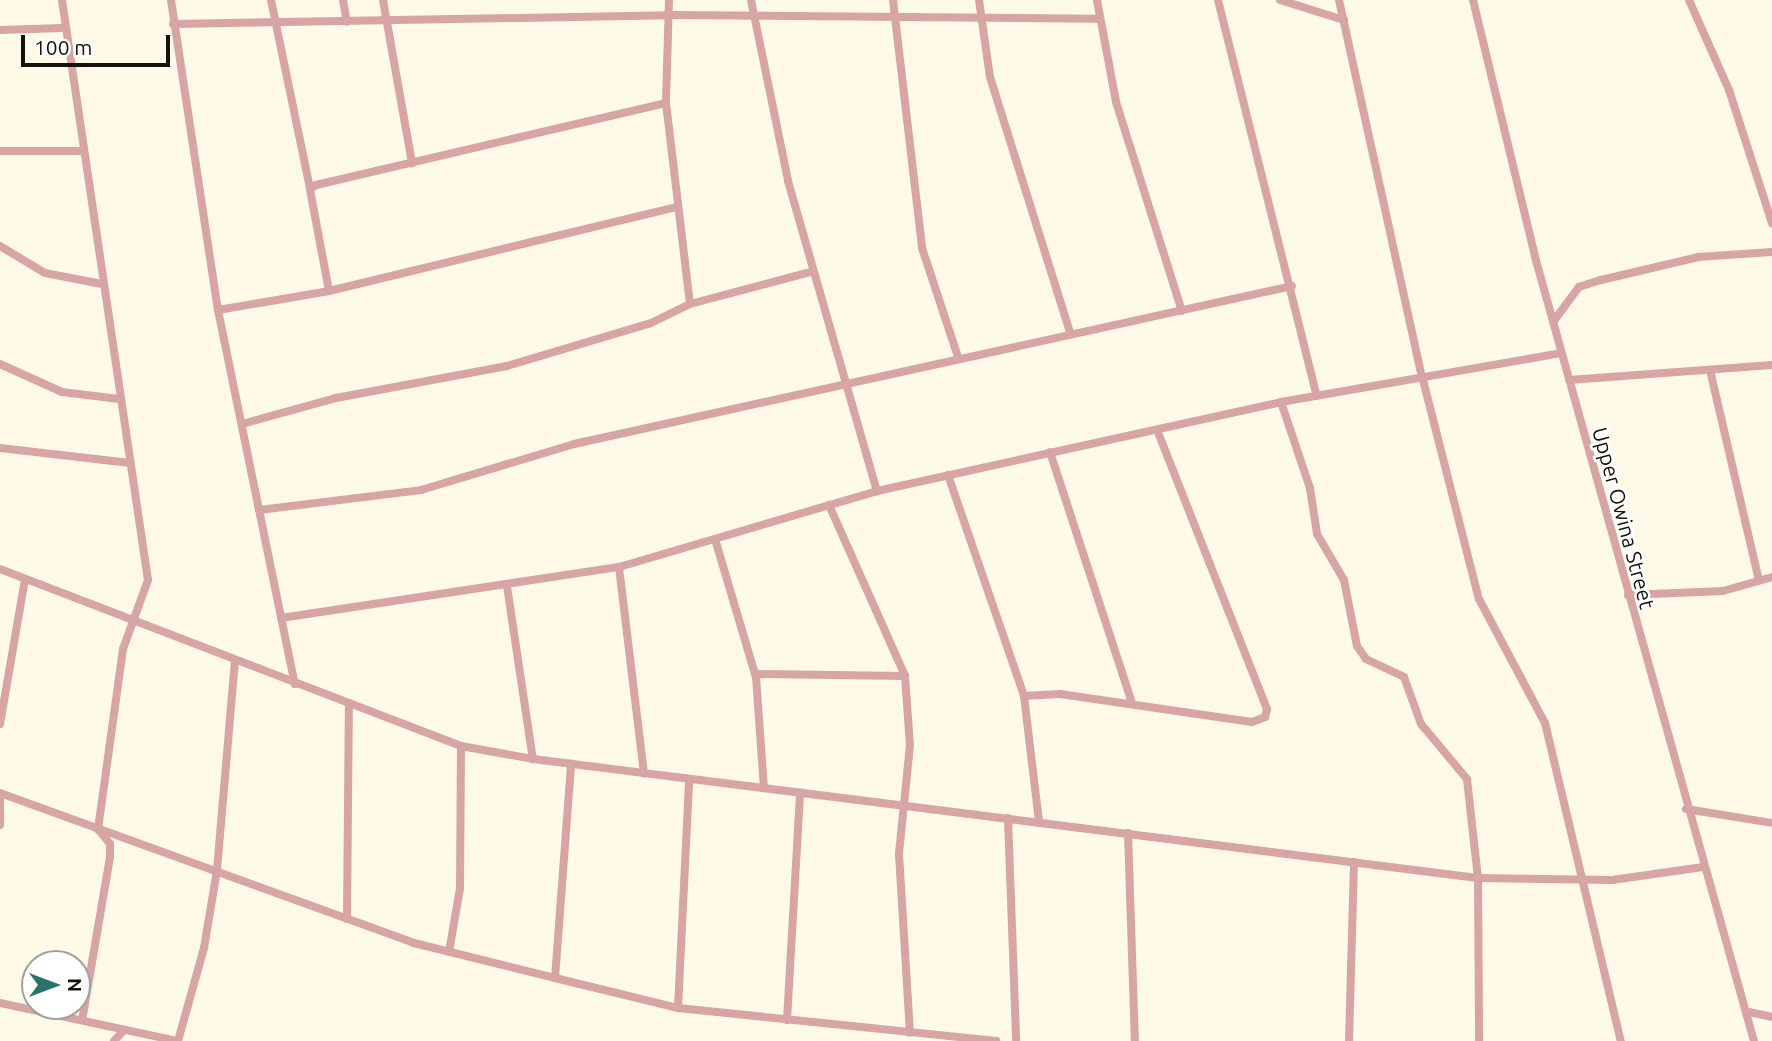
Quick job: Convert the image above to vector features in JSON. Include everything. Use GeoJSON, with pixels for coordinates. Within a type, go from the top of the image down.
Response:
{"type":"FeatureCollection","features":[{"type":"Feature","properties":{"kind":"street"},"geometry":{"type":"LineString","coordinates":[[62,0],[62,28],[84,151],[119,399],[147,553],[148,580],[136,623],[123,649],[97,829],[110,844],[110,857],[91,968]]}},
{"type":"Feature","properties":{"kind":"street"},"geometry":{"type":"LineString","coordinates":[[172,0],[173,24],[219,310],[295,684]]}},
{"type":"Feature","properties":{"kind":"street"},"geometry":{"type":"LineString","coordinates":[[271,0],[329,291]]}},
{"type":"Feature","properties":{"kind":"street"},"geometry":{"type":"LineString","coordinates":[[344,0],[347,22]]}},
{"type":"Feature","properties":{"kind":"street"},"geometry":{"type":"LineString","coordinates":[[383,0],[412,163]]}},
{"type":"Feature","properties":{"kind":"street"},"geometry":{"type":"LineString","coordinates":[[669,0],[666,103],[675,208],[690,304]]}},
{"type":"Feature","properties":{"kind":"street"},"geometry":{"type":"LineString","coordinates":[[751,0],[814,271],[852,387],[877,491]]}},
{"type":"Feature","properties":{"kind":"street"},"geometry":{"type":"LineString","coordinates":[[893,0],[922,248],[958,357]]}},
{"type":"Feature","properties":{"kind":"street"},"geometry":{"type":"LineString","coordinates":[[979,0],[978,16],[990,77],[1070,333]]}},
{"type":"Feature","properties":{"kind":"street"},"geometry":{"type":"LineString","coordinates":[[1097,0],[1097,19],[1116,102],[1182,311]]}},
{"type":"Feature","properties":{"kind":"street"},"geometry":{"type":"LineString","coordinates":[[1218,0],[1292,286],[1317,396]]}},
{"type":"Feature","properties":{"kind":"street"},"geometry":{"type":"LineString","coordinates":[[1280,0],[1344,20]]}},
{"type":"Feature","properties":{"kind":"street"},"geometry":{"type":"LineString","coordinates":[[1339,0],[1422,376],[1479,599],[1545,723],[1588,880],[1604,988],[1621,1041]]}},
{"type":"Feature","properties":{"kind":"street","name":"Upper Owina Street"},"geometry":{"type":"LineString","coordinates":[[1473,0],[1561,353],[1686,809],[1749,1012],[1754,1041]]}},
{"type":"Feature","properties":{"kind":"street"},"geometry":{"type":"LineString","coordinates":[[1689,0],[1730,90],[1772,223]]}},
{"type":"Feature","properties":{"kind":"street"},"geometry":{"type":"LineString","coordinates":[[173,24],[669,15],[1097,19]]}},
{"type":"Feature","properties":{"kind":"street"},"geometry":{"type":"LineString","coordinates":[[0,30],[62,28]]}},
{"type":"Feature","properties":{"kind":"street"},"geometry":{"type":"LineString","coordinates":[[310,189],[666,103]]}},
{"type":"Feature","properties":{"kind":"street"},"geometry":{"type":"LineString","coordinates":[[0,151],[84,151]]}},
{"type":"Feature","properties":{"kind":"street"},"geometry":{"type":"LineString","coordinates":[[219,310],[329,291],[675,208]]}},
{"type":"Feature","properties":{"kind":"street"},"geometry":{"type":"LineString","coordinates":[[0,246],[45,273],[102,284]]}},
{"type":"Feature","properties":{"kind":"street"},"geometry":{"type":"LineString","coordinates":[[1553,322],[1579,287],[1698,257],[1772,252]]}},
{"type":"Feature","properties":{"kind":"street"},"geometry":{"type":"LineString","coordinates":[[242,424],[336,398],[507,366],[651,323],[690,304],[814,271]]}},
{"type":"Feature","properties":{"kind":"street"},"geometry":{"type":"LineString","coordinates":[[259,510],[421,490],[574,444],[852,387],[958,357],[1292,286]]}},
{"type":"Feature","properties":{"kind":"street"},"geometry":{"type":"LineString","coordinates":[[281,618],[507,586],[618,567],[877,491],[1280,402],[1561,353]]}},
{"type":"Feature","properties":{"kind":"street"},"geometry":{"type":"LineString","coordinates":[[0,364],[62,392],[119,399]]}},
{"type":"Feature","properties":{"kind":"street"},"geometry":{"type":"LineString","coordinates":[[1569,380],[1772,365]]}},
{"type":"Feature","properties":{"kind":"street"},"geometry":{"type":"LineString","coordinates":[[1710,370],[1759,580]]}},
{"type":"Feature","properties":{"kind":"street"},"geometry":{"type":"LineString","coordinates":[[1280,402],[1310,488],[1317,534],[1344,580],[1357,646],[1366,659],[1404,677],[1421,724],[1466,779],[1478,878],[1479,1041]]}},
{"type":"Feature","properties":{"kind":"street"},"geometry":{"type":"LineString","coordinates":[[1024,696],[1132,703],[1252,722],[1267,709],[1157,430]]}},
{"type":"Feature","properties":{"kind":"street"},"geometry":{"type":"LineString","coordinates":[[1,451],[130,463]]}},
{"type":"Feature","properties":{"kind":"street"},"geometry":{"type":"LineString","coordinates":[[1050,452],[1132,703]]}},
{"type":"Feature","properties":{"kind":"street"},"geometry":{"type":"LineString","coordinates":[[948,475],[1024,696],[1039,822]]}},
{"type":"Feature","properties":{"kind":"street"},"geometry":{"type":"LineString","coordinates":[[829,505],[905,676],[908,806],[899,854],[910,1033]]}},
{"type":"Feature","properties":{"kind":"street"},"geometry":{"type":"LineString","coordinates":[[715,539],[755,674],[764,788]]}},
{"type":"Feature","properties":{"kind":"street"},"geometry":{"type":"LineString","coordinates":[[618,567],[644,773]]}},
{"type":"Feature","properties":{"kind":"street"},"geometry":{"type":"LineString","coordinates":[[0,569],[461,746],[533,759],[1478,878],[1588,880],[1703,867]]}},
{"type":"Feature","properties":{"kind":"street"},"geometry":{"type":"LineString","coordinates":[[1628,595],[1723,591],[1772,577]]}},
{"type":"Feature","properties":{"kind":"street"},"geometry":{"type":"LineString","coordinates":[[0,724],[25,580]]}},
{"type":"Feature","properties":{"kind":"street"},"geometry":{"type":"LineString","coordinates":[[507,586],[533,759]]}},
{"type":"Feature","properties":{"kind":"street"},"geometry":{"type":"LineString","coordinates":[[82,1020],[178,1041],[204,948],[217,870],[235,661]]}},
{"type":"Feature","properties":{"kind":"street"},"geometry":{"type":"LineString","coordinates":[[755,674],[905,676]]}},
{"type":"Feature","properties":{"kind":"street"},"geometry":{"type":"LineString","coordinates":[[347,919],[349,703]]}},
{"type":"Feature","properties":{"kind":"street"},"geometry":{"type":"LineString","coordinates":[[449,952],[460,888],[461,746]]}},
{"type":"Feature","properties":{"kind":"street"},"geometry":{"type":"LineString","coordinates":[[555,978],[571,764]]}},
{"type":"Feature","properties":{"kind":"street"},"geometry":{"type":"LineString","coordinates":[[678,1008],[690,780]]}},
{"type":"Feature","properties":{"kind":"street"},"geometry":{"type":"LineString","coordinates":[[787,1020],[800,792]]}},
{"type":"Feature","properties":{"kind":"street"},"geometry":{"type":"LineString","coordinates":[[0,825],[0,795],[217,870],[347,919],[449,952],[678,1008],[996,1041]]}},
{"type":"Feature","properties":{"kind":"street"},"geometry":{"type":"LineString","coordinates":[[1686,809],[1772,823]]}},
{"type":"Feature","properties":{"kind":"street"},"geometry":{"type":"LineString","coordinates":[[1008,818],[1016,1041]]}},
{"type":"Feature","properties":{"kind":"street"},"geometry":{"type":"LineString","coordinates":[[1128,833],[1135,1041]]}},
{"type":"Feature","properties":{"kind":"street"},"geometry":{"type":"LineString","coordinates":[[1349,1041],[1354,862]]}},
{"type":"Feature","properties":{"kind":"street"},"geometry":{"type":"LineString","coordinates":[[0,1003],[21,1007]]}},
{"type":"Feature","properties":{"kind":"street"},"geometry":{"type":"LineString","coordinates":[[1749,1012],[1772,1017]]}},
{"type":"Feature","properties":{"kind":"street"},"geometry":{"type":"LineString","coordinates":[[114,1041],[124,1030]]}}]}
